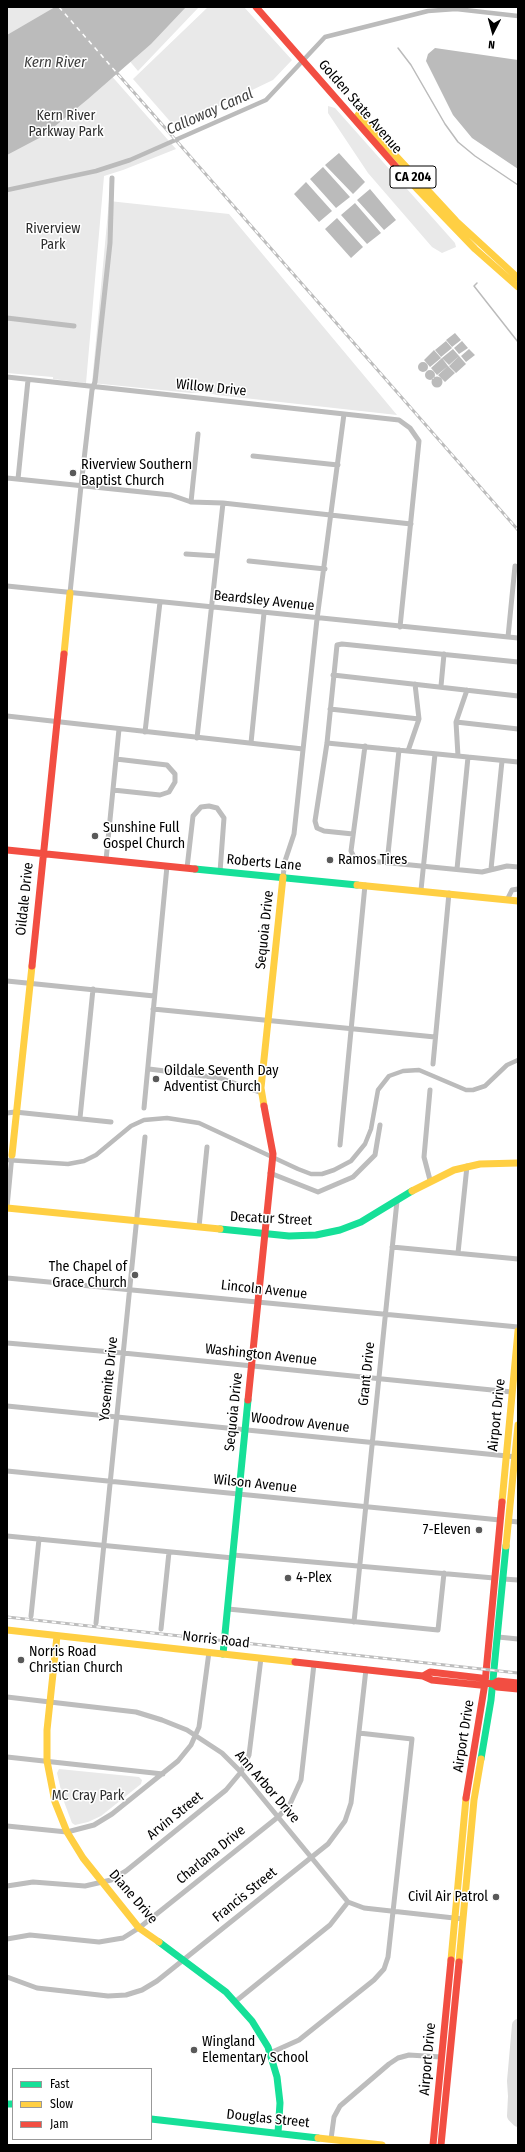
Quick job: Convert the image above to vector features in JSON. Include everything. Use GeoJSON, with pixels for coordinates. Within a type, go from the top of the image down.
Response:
{"type":"FeatureCollection","features":[{"type":"Feature","properties":{"kind":"main road","name":"Golden State Avenue"},"geometry":{"type":"LineString","coordinates":[[256,7],[427,192],[484,248],[518,278]]}},
{"type":"Feature","properties":{"kind":"main road","name":"Golden State Avenue"},"geometry":{"type":"LineString","coordinates":[[263,7],[296,49]]}},
{"type":"Feature","properties":{"kind":"main road","name":"Golden State Avenue"},"geometry":{"type":"LineString","coordinates":[[314,69],[420,194],[498,270],[518,287]]}},
{"type":"Feature","properties":{"kind":"main road"},"geometry":{"type":"LineString","coordinates":[[498,270],[518,292]]}},
{"type":"Feature","properties":{"kind":"main road","name":"Oildale Drive"},"geometry":{"type":"LineString","coordinates":[[12,1155],[15,1112],[70,593]]}},
{"type":"Feature","properties":{"kind":"main road","name":"Roberts Lane"},"geometry":{"type":"LineString","coordinates":[[7,850],[220,872],[421,890],[518,901]]}},
{"type":"Feature","properties":{"kind":"main road","name":"Sequoia Drive"},"geometry":{"type":"LineString","coordinates":[[223,1654],[273,1154],[262,1093],[283,877]]}},
{"type":"Feature","properties":{"kind":"main road","name":"Decatur Street"},"geometry":{"type":"LineString","coordinates":[[7,1208],[303,1236],[340,1230],[371,1218],[430,1180],[467,1166],[494,1163],[518,1163]]}},
{"type":"Feature","properties":{"kind":"main road","name":"Airport Drive"},"geometry":{"type":"LineString","coordinates":[[433,2145],[466,1800],[485,1683],[518,1331]]}},
{"type":"Feature","properties":{"kind":"main road","name":"Airport Drive"},"geometry":{"type":"LineString","coordinates":[[441,2145],[476,1791],[493,1684],[518,1425]]}},
{"type":"Feature","properties":{"kind":"main road","name":"Norris Road"},"geometry":{"type":"LineString","coordinates":[[7,1630],[366,1669],[423,1676],[432,1680],[480,1685],[485,1683],[493,1684],[497,1687],[518,1689]]}},
{"type":"Feature","properties":{"kind":"main road","name":"Diane Drive"},"geometry":{"type":"LineString","coordinates":[[57,1636],[47,1730],[47,1761],[55,1802],[67,1832],[83,1858],[139,1928],[236,2001],[258,2029],[270,2053],[279,2090],[278,2133]]}},
{"type":"Feature","properties":{"kind":"main road","name":"Norris Road"},"geometry":{"type":"LineString","coordinates":[[493,1684],[498,1681],[518,1682]]}},
{"type":"Feature","properties":{"kind":"main road"},"geometry":{"type":"LineString","coordinates":[[442,2057],[445,2062],[443,2086],[445,2106]]}},
{"type":"Feature","properties":{"kind":"main road","name":"Douglas Street"},"geometry":{"type":"LineString","coordinates":[[152,2119],[382,2145]]}},
{"type":"Feature","properties":{"kind":"street"},"geometry":{"type":"LineString","coordinates":[[70,593],[81,486],[110,243],[112,178]]}},
{"type":"Feature","properties":{"kind":"street"},"geometry":{"type":"LineString","coordinates":[[7,318],[74,326]]}},
{"type":"Feature","properties":{"kind":"street","name":"Willow Drive"},"geometry":{"type":"LineString","coordinates":[[7,377],[399,420],[410,428],[419,441],[411,524]]}},
{"type":"Feature","properties":{"kind":"street"},"geometry":{"type":"LineString","coordinates":[[18,479],[28,380]]}},
{"type":"Feature","properties":{"kind":"street","name":"Sequoia Drive"},"geometry":{"type":"LineString","coordinates":[[283,877],[285,861],[294,834],[317,619],[325,569],[344,414]]}},
{"type":"Feature","properties":{"kind":"street"},"geometry":{"type":"LineString","coordinates":[[192,502],[198,434]]}},
{"type":"Feature","properties":{"kind":"street"},"geometry":{"type":"LineString","coordinates":[[253,456],[338,465]]}},
{"type":"Feature","properties":{"kind":"street"},"geometry":{"type":"LineString","coordinates":[[7,478],[171,496],[192,502],[223,503],[411,524],[400,627]]}},
{"type":"Feature","properties":{"kind":"street"},"geometry":{"type":"LineString","coordinates":[[197,738],[223,503]]}},
{"type":"Feature","properties":{"kind":"street"},"geometry":{"type":"LineString","coordinates":[[186,554],[217,556]]}},
{"type":"Feature","properties":{"kind":"street"},"geometry":{"type":"LineString","coordinates":[[249,561],[325,569]]}},
{"type":"Feature","properties":{"kind":"street"},"geometry":{"type":"LineString","coordinates":[[508,637],[515,566]]}},
{"type":"Feature","properties":{"kind":"street","name":"Beardsley Avenue"},"geometry":{"type":"LineString","coordinates":[[7,586],[317,619],[518,638]]}},
{"type":"Feature","properties":{"kind":"street"},"geometry":{"type":"LineString","coordinates":[[145,732],[160,602]]}},
{"type":"Feature","properties":{"kind":"street"},"geometry":{"type":"LineString","coordinates":[[251,743],[264,613]]}},
{"type":"Feature","properties":{"kind":"street"},"geometry":{"type":"LineString","coordinates":[[353,834],[324,831],[318,828],[315,821],[327,742],[333,675],[338,645],[342,644],[518,662]]}},
{"type":"Feature","properties":{"kind":"street"},"geometry":{"type":"LineString","coordinates":[[441,686],[444,654]]}},
{"type":"Feature","properties":{"kind":"street"},"geometry":{"type":"LineString","coordinates":[[333,675],[441,686],[518,696]]}},
{"type":"Feature","properties":{"kind":"street"},"geometry":{"type":"LineString","coordinates":[[408,751],[419,719],[415,684]]}},
{"type":"Feature","properties":{"kind":"street"},"geometry":{"type":"LineString","coordinates":[[458,756],[456,722],[467,690]]}},
{"type":"Feature","properties":{"kind":"street"},"geometry":{"type":"LineString","coordinates":[[330,709],[419,719]]}},
{"type":"Feature","properties":{"kind":"street"},"geometry":{"type":"LineString","coordinates":[[7,716],[303,749]]}},
{"type":"Feature","properties":{"kind":"street"},"geometry":{"type":"LineString","coordinates":[[456,722],[518,730]]}},
{"type":"Feature","properties":{"kind":"street"},"geometry":{"type":"LineString","coordinates":[[106,860],[118,729]]}},
{"type":"Feature","properties":{"kind":"street"},"geometry":{"type":"LineString","coordinates":[[327,742],[518,762]]}},
{"type":"Feature","properties":{"kind":"street"},"geometry":{"type":"LineString","coordinates":[[365,746],[351,851],[354,857],[360,860],[482,872],[507,866],[518,867]]}},
{"type":"Feature","properties":{"kind":"street"},"geometry":{"type":"LineString","coordinates":[[387,863],[399,750]]}},
{"type":"Feature","properties":{"kind":"street"},"geometry":{"type":"LineString","coordinates":[[421,890],[435,754]]}},
{"type":"Feature","properties":{"kind":"street"},"geometry":{"type":"LineString","coordinates":[[457,869],[468,757]]}},
{"type":"Feature","properties":{"kind":"street"},"geometry":{"type":"LineString","coordinates":[[113,790],[160,795],[168,792],[175,782],[175,774],[167,764],[116,758]]}},
{"type":"Feature","properties":{"kind":"street"},"geometry":{"type":"LineString","coordinates":[[491,869],[502,761]]}},
{"type":"Feature","properties":{"kind":"street"},"geometry":{"type":"LineString","coordinates":[[187,868],[193,816],[201,808],[209,806],[217,808],[224,818],[220,872]]}},
{"type":"Feature","properties":{"kind":"street"},"geometry":{"type":"LineString","coordinates":[[144,1108],[167,866]]}},
{"type":"Feature","properties":{"kind":"street"},"geometry":{"type":"LineString","coordinates":[[340,1145],[365,885]]}},
{"type":"Feature","properties":{"kind":"street"},"geometry":{"type":"LineString","coordinates":[[508,900],[512,890],[518,889]]}},
{"type":"Feature","properties":{"kind":"street"},"geometry":{"type":"LineString","coordinates":[[433,1064],[449,893]]}},
{"type":"Feature","properties":{"kind":"street"},"geometry":{"type":"LineString","coordinates":[[7,980],[154,996]]}},
{"type":"Feature","properties":{"kind":"street"},"geometry":{"type":"LineString","coordinates":[[80,1118],[93,989]]}},
{"type":"Feature","properties":{"kind":"street"},"geometry":{"type":"LineString","coordinates":[[153,1009],[436,1037]]}},
{"type":"Feature","properties":{"kind":"street"},"geometry":{"type":"LineString","coordinates":[[148,1069],[220,1078],[262,1093]]}},
{"type":"Feature","properties":{"kind":"street"},"geometry":{"type":"LineString","coordinates":[[430,1090],[424,1157],[430,1180]]}},
{"type":"Feature","properties":{"kind":"street"},"geometry":{"type":"LineString","coordinates":[[7,1113],[15,1112],[111,1122]]}},
{"type":"Feature","properties":{"kind":"street"},"geometry":{"type":"LineString","coordinates":[[270,1174],[318,1192],[353,1177],[375,1155],[380,1125]]}},
{"type":"Feature","properties":{"kind":"street","name":"Yosemite Drive"},"geometry":{"type":"LineString","coordinates":[[96,1623],[145,1137]]}},
{"type":"Feature","properties":{"kind":"street"},"geometry":{"type":"LineString","coordinates":[[199,1227],[207,1147]]}},
{"type":"Feature","properties":{"kind":"street","name":"Oildale Drive"},"geometry":{"type":"LineString","coordinates":[[7,1208],[12,1155]]}},
{"type":"Feature","properties":{"kind":"street"},"geometry":{"type":"LineString","coordinates":[[458,1253],[467,1166]]}},
{"type":"Feature","properties":{"kind":"street","name":"Grant Drive"},"geometry":{"type":"LineString","coordinates":[[354,1622],[397,1201]]}},
{"type":"Feature","properties":{"kind":"street"},"geometry":{"type":"LineString","coordinates":[[392,1247],[518,1259]]}},
{"type":"Feature","properties":{"kind":"street","name":"Lincoln Avenue"},"geometry":{"type":"LineString","coordinates":[[7,1278],[130,1288],[518,1327]]}},
{"type":"Feature","properties":{"kind":"street","name":"Washington Avenue"},"geometry":{"type":"LineString","coordinates":[[7,1343],[123,1352],[512,1392]]}},
{"type":"Feature","properties":{"kind":"street","name":"Woodrow Avenue"},"geometry":{"type":"LineString","coordinates":[[7,1406],[516,1457]]}},
{"type":"Feature","properties":{"kind":"street","name":"Wilson Avenue"},"geometry":{"type":"LineString","coordinates":[[7,1471],[500,1520]]}},
{"type":"Feature","properties":{"kind":"street"},"geometry":{"type":"LineString","coordinates":[[509,1521],[518,1522]]}},
{"type":"Feature","properties":{"kind":"street"},"geometry":{"type":"LineString","coordinates":[[7,1536],[168,1552],[360,1566],[494,1578]]}},
{"type":"Feature","properties":{"kind":"street"},"geometry":{"type":"LineString","coordinates":[[31,1616],[39,1540]]}},
{"type":"Feature","properties":{"kind":"street"},"geometry":{"type":"LineString","coordinates":[[161,1630],[168,1552]]}},
{"type":"Feature","properties":{"kind":"street"},"geometry":{"type":"LineString","coordinates":[[228,1609],[438,1630],[444,1573]]}},
{"type":"Feature","properties":{"kind":"street"},"geometry":{"type":"LineString","coordinates":[[504,1579],[518,1580]]}},
{"type":"Feature","properties":{"kind":"street"},"geometry":{"type":"LineString","coordinates":[[498,1637],[518,1639]]}},
{"type":"Feature","properties":{"kind":"street"},"geometry":{"type":"LineString","coordinates":[[7,1826],[67,1832],[85,1829],[101,1822],[163,1774],[186,1753],[196,1735],[202,1718],[209,1652]]}},
{"type":"Feature","properties":{"kind":"street","name":"Arvin Street"},"geometry":{"type":"LineString","coordinates":[[7,1886],[33,1882],[75,1886],[102,1883],[126,1871],[226,1790],[241,1772],[252,1745],[261,1658]]}},
{"type":"Feature","properties":{"kind":"street","name":"Charlana Drive"},"geometry":{"type":"LineString","coordinates":[[7,1939],[30,1935],[107,1942],[123,1938],[139,1928],[278,1817],[294,1796],[301,1780],[314,1664]]}},
{"type":"Feature","properties":{"kind":"street","name":"Francis Street"},"geometry":{"type":"LineString","coordinates":[[7,1977],[37,1988],[116,1996],[134,1993],[149,1986],[183,1961],[311,1858],[335,1837],[349,1812],[366,1669]]}},
{"type":"Feature","properties":{"kind":"street","name":"Ann Arbor Drive"},"geometry":{"type":"LineString","coordinates":[[7,1697],[143,1714],[162,1720],[196,1735],[222,1753],[241,1772],[348,1902]]}},
{"type":"Feature","properties":{"kind":"street"},"geometry":{"type":"LineString","coordinates":[[270,2053],[299,2040],[376,1982],[384,1969],[388,1957],[412,1739],[359,1733]]}},
{"type":"Feature","properties":{"kind":"street"},"geometry":{"type":"LineString","coordinates":[[7,1757],[163,1774]]}},
{"type":"Feature","properties":{"kind":"street"},"geometry":{"type":"LineString","coordinates":[[236,2001],[330,1926],[348,1902],[364,1908],[463,1919]]}},
{"type":"Feature","properties":{"kind":"street"},"geometry":{"type":"LineString","coordinates":[[331,2139],[334,2117],[340,2106],[389,2064],[398,2058],[409,2055],[442,2057]]}},
{"type":"Feature","properties":{"kind":"green space"},"geometry":{"type":"Polygon","coordinates":[[[7,7],[67,7],[109,73],[176,149],[104,176],[86,383],[53,379],[53,377],[7,373],[7,7]]]}},
{"type":"Feature","properties":{"kind":"green space"},"geometry":{"type":"Polygon","coordinates":[[[84,7],[199,7],[138,71],[84,7]]]}},
{"type":"Feature","properties":{"kind":"green space"},"geometry":{"type":"Polygon","coordinates":[[[208,7],[244,7],[292,60],[273,80],[175,127],[133,79],[208,7]]]}},
{"type":"Feature","properties":{"kind":"green space"},"geometry":{"type":"Polygon","coordinates":[[[328,106],[335,108],[455,243],[456,247],[442,253],[432,247],[368,173],[328,113],[328,106]]]}},
{"type":"Feature","properties":{"kind":"green space"},"geometry":{"type":"Polygon","coordinates":[[[109,201],[229,214],[397,415],[217,395],[204,392],[191,393],[92,383],[109,201]]]}},
{"type":"Feature","properties":{"kind":"green space","name":"MC Cray Park"},"geometry":{"type":"Polygon","coordinates":[[[59,1769],[139,1777],[142,1780],[141,1784],[101,1816],[88,1822],[75,1825],[72,1823],[63,1799],[57,1773],[59,1769]]]}},
{"type":"Feature","properties":{"kind":"water","name":"Kern River"},"geometry":{"type":"Polygon","coordinates":[[[55,7],[186,7],[151,44],[88,99],[43,136],[7,155],[7,35],[55,7]]]}},
{"type":"Feature","properties":{"kind":"water"},"geometry":{"type":"Polygon","coordinates":[[[435,48],[518,60],[518,169],[472,138],[453,115],[426,61],[428,54],[435,48]]]}},
{"type":"Feature","properties":{"kind":"water"},"geometry":{"type":"Polygon","coordinates":[[[339,153],[365,182],[353,194],[325,165],[339,153]]]}},
{"type":"Feature","properties":{"kind":"water"},"geometry":{"type":"Polygon","coordinates":[[[323,167],[350,197],[336,208],[310,179],[323,167]]]}},
{"type":"Feature","properties":{"kind":"water"},"geometry":{"type":"Polygon","coordinates":[[[306,182],[332,211],[319,222],[294,194],[306,182]]]}},
{"type":"Feature","properties":{"kind":"water"},"geometry":{"type":"Polygon","coordinates":[[[370,189],[396,220],[384,230],[357,200],[370,189]]]}},
{"type":"Feature","properties":{"kind":"water"},"geometry":{"type":"Polygon","coordinates":[[[355,203],[381,233],[367,244],[341,215],[355,203]]]}},
{"type":"Feature","properties":{"kind":"water"},"geometry":{"type":"Polygon","coordinates":[[[337,218],[363,247],[351,258],[325,229],[337,218]]]}},
{"type":"Feature","properties":{"kind":"water"},"geometry":{"type":"Polygon","coordinates":[[[455,333],[461,340],[452,347],[446,340],[455,333]]]}},
{"type":"Feature","properties":{"kind":"water"},"geometry":{"type":"Polygon","coordinates":[[[446,341],[452,348],[441,357],[435,350],[446,341]]]}},
{"type":"Feature","properties":{"kind":"water"},"geometry":{"type":"Polygon","coordinates":[[[462,341],[468,348],[459,354],[454,348],[462,341]]]}},
{"type":"Feature","properties":{"kind":"water"},"geometry":{"type":"Polygon","coordinates":[[[453,349],[459,356],[449,365],[442,358],[453,349]]]}},
{"type":"Feature","properties":{"kind":"water"},"geometry":{"type":"Polygon","coordinates":[[[469,349],[475,355],[466,362],[461,356],[469,349]]]}},
{"type":"Feature","properties":{"kind":"water"},"geometry":{"type":"Polygon","coordinates":[[[434,350],[441,358],[430,367],[424,360],[434,350]]]}},
{"type":"Feature","properties":{"kind":"water"},"geometry":{"type":"Polygon","coordinates":[[[459,356],[466,364],[456,373],[449,366],[459,356]]]}},
{"type":"Feature","properties":{"kind":"water"},"geometry":{"type":"Polygon","coordinates":[[[442,358],[448,366],[437,375],[431,368],[442,358]]]}},
{"type":"Feature","properties":{"kind":"water"},"geometry":{"type":"Polygon","coordinates":[[[421,362],[425,362],[427,363],[427,371],[421,372],[418,369],[418,365],[421,362]]]}},
{"type":"Feature","properties":{"kind":"water"},"geometry":{"type":"Polygon","coordinates":[[[448,366],[455,373],[445,382],[438,375],[448,366]]]}},
{"type":"Feature","properties":{"kind":"water"},"geometry":{"type":"Polygon","coordinates":[[[428,370],[432,370],[434,371],[434,379],[428,380],[425,377],[425,373],[428,370]]]}},
{"type":"Feature","properties":{"kind":"water"},"geometry":{"type":"Polygon","coordinates":[[[435,377],[439,377],[441,378],[441,386],[435,387],[432,384],[432,380],[435,377]]]}},
{"type":"Feature","properties":{"kind":"waterway","name":"Calloway Canal"},"geometry":{"type":"LineString","coordinates":[[7,190],[96,171],[130,160],[266,100],[325,37],[428,11],[456,9],[518,16]]}},
{"type":"Feature","properties":{"kind":"waterway"},"geometry":{"type":"LineString","coordinates":[[398,48],[411,65],[445,124],[458,142],[475,156],[518,185]]}},
{"type":"Feature","properties":{"kind":"waterway"},"geometry":{"type":"LineString","coordinates":[[477,283],[474,286],[518,342]]}},
{"type":"Feature","properties":{"kind":"waterway"},"geometry":{"type":"LineString","coordinates":[[7,1160],[68,1164],[84,1161],[96,1155],[131,1126],[144,1120],[167,1118],[199,1123],[298,1169],[311,1174],[322,1174],[334,1170],[351,1161],[365,1144],[371,1129],[378,1090],[389,1076],[403,1071],[419,1070],[466,1090],[473,1090],[485,1086],[507,1065],[518,1060]]}},
{"type":"Feature","properties":{"kind":"taxiway"},"geometry":{"type":"LineString","coordinates":[[518,2025],[513,2081],[513,2116],[518,2121]]}},
{"type":"Feature","properties":{"kind":"railway"},"geometry":{"type":"LineString","coordinates":[[59,7],[518,530]]}},
{"type":"Feature","properties":{"kind":"railway"},"geometry":{"type":"LineString","coordinates":[[7,1617],[518,1673]]}},
{"type":"Feature","properties":{"kind":"traffic: fast"},"geometry":{"type":"LineString","coordinates":[[195,869],[357,885]]}},
{"type":"Feature","properties":{"kind":"traffic: fast"},"geometry":{"type":"LineString","coordinates":[[220,1229],[289,1236],[316,1235],[340,1230],[361,1222],[412,1191]]}},
{"type":"Feature","properties":{"kind":"traffic: fast"},"geometry":{"type":"LineString","coordinates":[[223,1654],[248,1400]]}},
{"type":"Feature","properties":{"kind":"traffic: fast"},"geometry":{"type":"LineString","coordinates":[[481,1759],[491,1700],[506,1546]]}},
{"type":"Feature","properties":{"kind":"traffic: fast"},"geometry":{"type":"LineString","coordinates":[[159,1942],[226,1992],[252,2021],[268,2047],[277,2077],[280,2103],[278,2133]]}},
{"type":"Feature","properties":{"kind":"traffic: fast"},"geometry":{"type":"LineString","coordinates":[[7,2104],[12,2104]]}},
{"type":"Feature","properties":{"kind":"traffic: fast"},"geometry":{"type":"LineString","coordinates":[[152,2119],[318,2138]]}},
{"type":"Feature","properties":{"kind":"traffic: slow"},"geometry":{"type":"LineString","coordinates":[[358,115],[456,221],[518,278]]}},
{"type":"Feature","properties":{"kind":"traffic: slow"},"geometry":{"type":"LineString","coordinates":[[398,169],[475,249],[518,287]]}},
{"type":"Feature","properties":{"kind":"traffic: slow"},"geometry":{"type":"LineString","coordinates":[[64,654],[70,593]]}},
{"type":"Feature","properties":{"kind":"traffic: slow"},"geometry":{"type":"LineString","coordinates":[[264,1106],[261,1088],[283,877]]}},
{"type":"Feature","properties":{"kind":"traffic: slow"},"geometry":{"type":"LineString","coordinates":[[357,885],[518,901]]}},
{"type":"Feature","properties":{"kind":"traffic: slow"},"geometry":{"type":"LineString","coordinates":[[12,1155],[32,966]]}},
{"type":"Feature","properties":{"kind":"traffic: slow"},"geometry":{"type":"LineString","coordinates":[[412,1191],[454,1170],[480,1164],[518,1163]]}},
{"type":"Feature","properties":{"kind":"traffic: slow"},"geometry":{"type":"LineString","coordinates":[[7,1208],[220,1229]]}},
{"type":"Feature","properties":{"kind":"traffic: slow"},"geometry":{"type":"LineString","coordinates":[[502,1502],[518,1331]]}},
{"type":"Feature","properties":{"kind":"traffic: slow"},"geometry":{"type":"LineString","coordinates":[[506,1546],[518,1425]]}},
{"type":"Feature","properties":{"kind":"traffic: slow"},"geometry":{"type":"LineString","coordinates":[[7,1630],[295,1662]]}},
{"type":"Feature","properties":{"kind":"traffic: slow"},"geometry":{"type":"LineString","coordinates":[[57,1636],[47,1730],[47,1761],[55,1802],[67,1832],[83,1858],[139,1928],[159,1942]]}},
{"type":"Feature","properties":{"kind":"traffic: slow"},"geometry":{"type":"LineString","coordinates":[[459,1962],[474,1800],[481,1759]]}},
{"type":"Feature","properties":{"kind":"traffic: slow"},"geometry":{"type":"LineString","coordinates":[[451,1960],[466,1798]]}},
{"type":"Feature","properties":{"kind":"traffic: slow"},"geometry":{"type":"LineString","coordinates":[[318,2138],[382,2145]]}},
{"type":"Feature","properties":{"kind":"traffic: jam"},"geometry":{"type":"LineString","coordinates":[[256,7],[398,169]]}},
{"type":"Feature","properties":{"kind":"traffic: jam"},"geometry":{"type":"LineString","coordinates":[[32,966],[64,654]]}},
{"type":"Feature","properties":{"kind":"traffic: jam"},"geometry":{"type":"LineString","coordinates":[[7,850],[195,869]]}},
{"type":"Feature","properties":{"kind":"traffic: jam"},"geometry":{"type":"LineString","coordinates":[[248,1400],[273,1154],[264,1106]]}},
{"type":"Feature","properties":{"kind":"traffic: jam"},"geometry":{"type":"LineString","coordinates":[[466,1798],[485,1683],[502,1502]]}},
{"type":"Feature","properties":{"kind":"traffic: jam"},"geometry":{"type":"LineString","coordinates":[[295,1662],[423,1676],[432,1680],[480,1685],[485,1683],[493,1684],[497,1687],[518,1689]]}},
{"type":"Feature","properties":{"kind":"traffic: jam"},"geometry":{"type":"LineString","coordinates":[[423,1676],[430,1672],[481,1678],[485,1683]]}},
{"type":"Feature","properties":{"kind":"traffic: jam"},"geometry":{"type":"LineString","coordinates":[[493,1684],[498,1681],[518,1683]]}},
{"type":"Feature","properties":{"kind":"traffic: jam"},"geometry":{"type":"LineString","coordinates":[[433,2145],[451,1960]]}},
{"type":"Feature","properties":{"kind":"traffic: jam"},"geometry":{"type":"LineString","coordinates":[[441,2145],[459,1962]]}},
{"type":"Feature","properties":{"kind":"place","name":"Riverview Southern Baptist Church"},"geometry":{"type":"Point","coordinates":[73,473]}},
{"type":"Feature","properties":{"kind":"place","name":"Sunshine Full Gospel Church"},"geometry":{"type":"Point","coordinates":[95,836]}},
{"type":"Feature","properties":{"kind":"place","name":"Ramos Tires"},"geometry":{"type":"Point","coordinates":[330,860]}},
{"type":"Feature","properties":{"kind":"place","name":"Oildale Seventh Day Adventist Church"},"geometry":{"type":"Point","coordinates":[156,1079]}},
{"type":"Feature","properties":{"kind":"place","name":"The Chapel of Grace Church"},"geometry":{"type":"Point","coordinates":[135,1275]}},
{"type":"Feature","properties":{"kind":"place","name":"7-Eleven"},"geometry":{"type":"Point","coordinates":[479,1530]}},
{"type":"Feature","properties":{"kind":"place","name":"4-Plex"},"geometry":{"type":"Point","coordinates":[288,1578]}},
{"type":"Feature","properties":{"kind":"place","name":"Norris Road Christian Church"},"geometry":{"type":"Point","coordinates":[21,1660]}},
{"type":"Feature","properties":{"kind":"place","name":"Civil Air Patrol"},"geometry":{"type":"Point","coordinates":[496,1897]}},
{"type":"Feature","properties":{"kind":"place","name":"Wingland Elementary School"},"geometry":{"type":"Point","coordinates":[194,2050]}},
{"type":"Feature","properties":{"kind":"park label","name":"Kern River Parkway Park"},"geometry":{"type":"Point","coordinates":[66,124]}},
{"type":"Feature","properties":{"kind":"park label","name":"Riverview Park"},"geometry":{"type":"Point","coordinates":[53,238]}}]}
